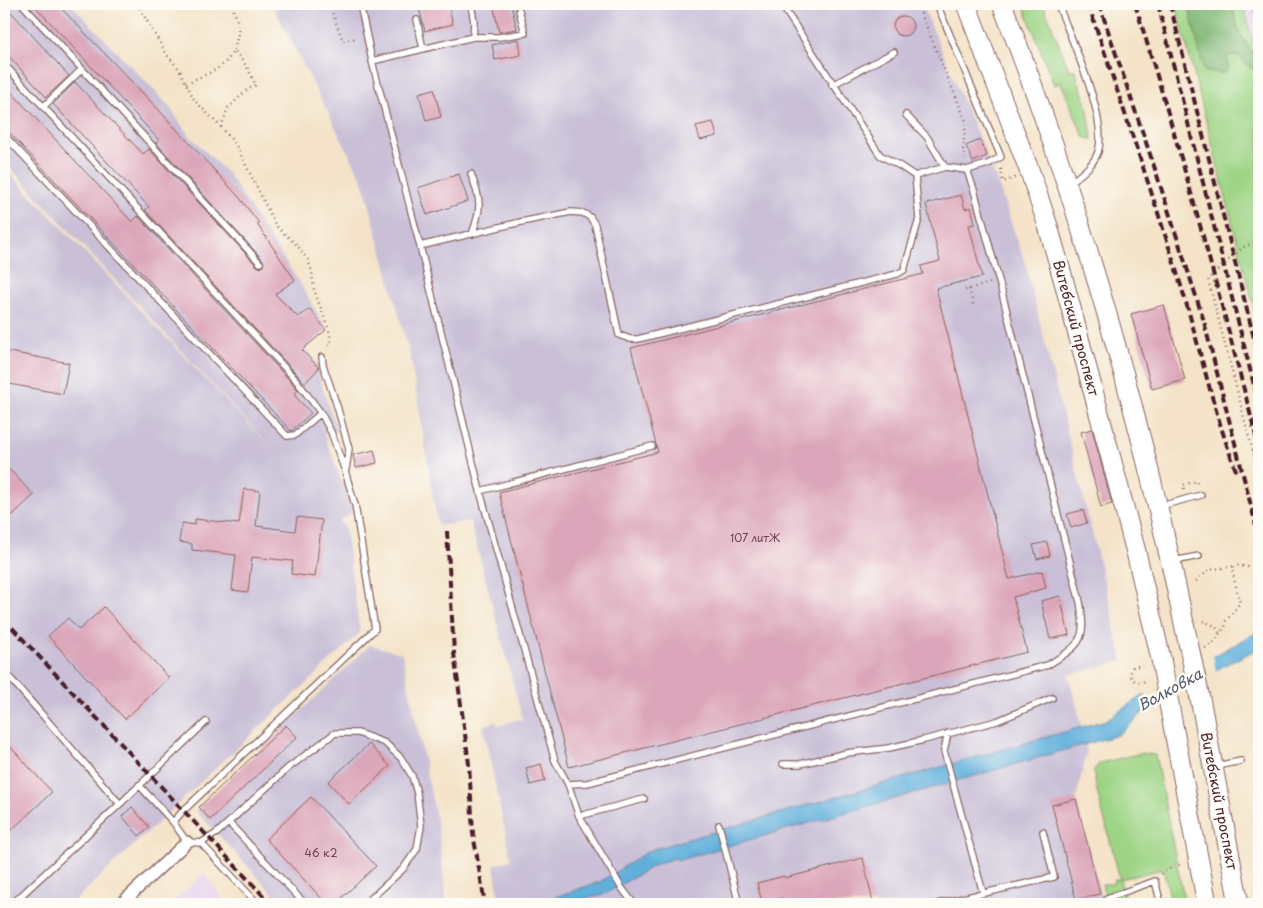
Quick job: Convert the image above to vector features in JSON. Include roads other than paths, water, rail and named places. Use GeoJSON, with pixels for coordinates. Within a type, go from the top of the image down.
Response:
{"type":"FeatureCollection","features":[{"type":"Feature","properties":{"kind":"main road","name":"Витебский проспект"},"geometry":{"type":"LineString","coordinates":[[966,4],[1021,148],[1048,226],[1064,282],[1133,542],[1161,659],[1207,904]]}},
{"type":"Feature","properties":{"kind":"main road"},"geometry":{"type":"LineString","coordinates":[[1002,4],[1068,185],[1096,273],[1172,561]]}},
{"type":"Feature","properties":{"kind":"main road","name":"Витебский проспект"},"geometry":{"type":"LineString","coordinates":[[1172,561],[1239,904]]}},
{"type":"Feature","properties":{"kind":"street"},"geometry":{"type":"LineString","coordinates":[[121,904],[187,842]]}},
{"type":"Feature","properties":{"kind":"lane"},"geometry":{"type":"LineString","coordinates":[[22,4],[260,263]]}},
{"type":"Feature","properties":{"kind":"lane"},"geometry":{"type":"LineString","coordinates":[[360,4],[366,37],[480,491],[555,761],[568,784],[579,816],[621,887],[634,904]]}},
{"type":"Feature","properties":{"kind":"lane"},"geometry":{"type":"LineString","coordinates":[[471,4],[474,22],[473,37]]}},
{"type":"Feature","properties":{"kind":"lane"},"geometry":{"type":"LineString","coordinates":[[782,4],[880,156],[915,176],[945,167],[967,170],[1001,158],[937,4]]}},
{"type":"Feature","properties":{"kind":"lane"},"geometry":{"type":"LineString","coordinates":[[1058,4],[1093,98],[1098,117],[1100,141],[1094,160],[1088,168],[1068,185]]}},
{"type":"Feature","properties":{"kind":"lane"},"geometry":{"type":"LineString","coordinates":[[1255,4],[1259,19]]}},
{"type":"Feature","properties":{"kind":"lane"},"geometry":{"type":"LineString","coordinates":[[372,61],[473,37],[499,37],[524,33],[519,10]]}},
{"type":"Feature","properties":{"kind":"lane"},"geometry":{"type":"LineString","coordinates":[[417,20],[423,49]]}},
{"type":"Feature","properties":{"kind":"lane"},"geometry":{"type":"LineString","coordinates":[[832,84],[894,52]]}},
{"type":"Feature","properties":{"kind":"lane"},"geometry":{"type":"LineString","coordinates":[[4,64],[296,380],[321,413],[331,432],[345,471],[356,514],[375,629],[173,822]]}},
{"type":"Feature","properties":{"kind":"lane"},"geometry":{"type":"LineString","coordinates":[[43,107],[82,69]]}},
{"type":"Feature","properties":{"kind":"lane"},"geometry":{"type":"LineString","coordinates":[[906,115],[927,137],[945,167]]}},
{"type":"Feature","properties":{"kind":"lane"},"geometry":{"type":"LineString","coordinates":[[4,135],[287,436],[296,435],[321,413]]}},
{"type":"Feature","properties":{"kind":"lane"},"geometry":{"type":"LineString","coordinates":[[568,784],[597,781],[1048,665],[1072,650],[1079,642],[1084,631],[1080,602],[999,281],[967,170]]}},
{"type":"Feature","properties":{"kind":"lane"},"geometry":{"type":"LineString","coordinates":[[471,174],[480,196],[478,217],[472,234]]}},
{"type":"Feature","properties":{"kind":"lane"},"geometry":{"type":"LineString","coordinates":[[420,246],[553,215],[583,212],[590,217],[595,225],[619,335],[630,339],[638,339],[897,274],[904,270],[918,218],[915,176]]}},
{"type":"Feature","properties":{"kind":"lane"},"geometry":{"type":"LineString","coordinates":[[322,356],[323,365],[349,449],[345,471]]}},
{"type":"Feature","properties":{"kind":"lane"},"geometry":{"type":"LineString","coordinates":[[480,491],[652,446]]}},
{"type":"Feature","properties":{"kind":"lane"},"geometry":{"type":"LineString","coordinates":[[1159,507],[1201,495]]}},
{"type":"Feature","properties":{"kind":"lane"},"geometry":{"type":"LineString","coordinates":[[1172,561],[1199,556]]}},
{"type":"Feature","properties":{"kind":"lane"},"geometry":{"type":"LineString","coordinates":[[4,671],[120,804]]}},
{"type":"Feature","properties":{"kind":"lane"},"geometry":{"type":"LineString","coordinates":[[783,764],[800,764],[847,753],[889,748],[997,721],[1052,698]]}},
{"type":"Feature","properties":{"kind":"lane"},"geometry":{"type":"LineString","coordinates":[[12,904],[206,722]]}},
{"type":"Feature","properties":{"kind":"lane"},"geometry":{"type":"LineString","coordinates":[[139,785],[173,822],[187,842],[201,843],[229,823],[288,768],[335,733],[358,733],[385,743],[402,758],[412,776],[417,793],[420,826],[417,849],[403,869],[365,904]]}},
{"type":"Feature","properties":{"kind":"lane"},"geometry":{"type":"LineString","coordinates":[[948,733],[944,751],[983,893]]}},
{"type":"Feature","properties":{"kind":"lane"},"geometry":{"type":"LineString","coordinates":[[1213,766],[1241,761]]}},
{"type":"Feature","properties":{"kind":"lane"},"geometry":{"type":"LineString","coordinates":[[579,816],[644,799]]}},
{"type":"Feature","properties":{"kind":"lane"},"geometry":{"type":"LineString","coordinates":[[229,823],[304,904]]}},
{"type":"Feature","properties":{"kind":"lane"},"geometry":{"type":"LineString","coordinates":[[720,825],[739,904]]}},
{"type":"Feature","properties":{"kind":"lane"},"geometry":{"type":"LineString","coordinates":[[937,904],[1054,878],[1043,832]]}},
{"type":"Feature","properties":{"kind":"lane"},"geometry":{"type":"LineString","coordinates":[[201,843],[258,904]]}},
{"type":"Feature","properties":{"kind":"lane"},"geometry":{"type":"LineString","coordinates":[[1107,898],[1155,881],[1162,904]]}},
{"type":"Feature","properties":{"kind":"water","name":"Волковка"},"geometry":{"type":"Polygon","coordinates":[[[1259,631],[1259,648],[1161,698],[1118,735],[679,860],[675,858],[656,864],[605,894],[565,904],[534,904],[600,882],[650,850],[1106,720],[1137,699],[1259,631]]]}},
{"type":"Feature","properties":{"kind":"railway"},"geometry":{"type":"LineString","coordinates":[[1088,4],[1110,68]]}},
{"type":"Feature","properties":{"kind":"railway"},"geometry":{"type":"LineString","coordinates":[[1099,4],[1203,318],[1259,537]]}},
{"type":"Feature","properties":{"kind":"railway"},"geometry":{"type":"LineString","coordinates":[[1135,4],[1200,225],[1259,448]]}},
{"type":"Feature","properties":{"kind":"railway"},"geometry":{"type":"LineString","coordinates":[[1158,4],[1259,405]]}},
{"type":"Feature","properties":{"kind":"railway"},"geometry":{"type":"LineString","coordinates":[[1170,4],[1259,358]]}},
{"type":"Feature","properties":{"kind":"railway"},"geometry":{"type":"LineString","coordinates":[[1108,63],[1176,269],[1215,408],[1237,473]]}},
{"type":"Feature","properties":{"kind":"railway"},"geometry":{"type":"LineString","coordinates":[[447,531],[454,653],[469,764],[473,833],[485,904]]}},
{"type":"Feature","properties":{"kind":"railway"},"geometry":{"type":"LineString","coordinates":[[4,619],[271,904]]}}]}
